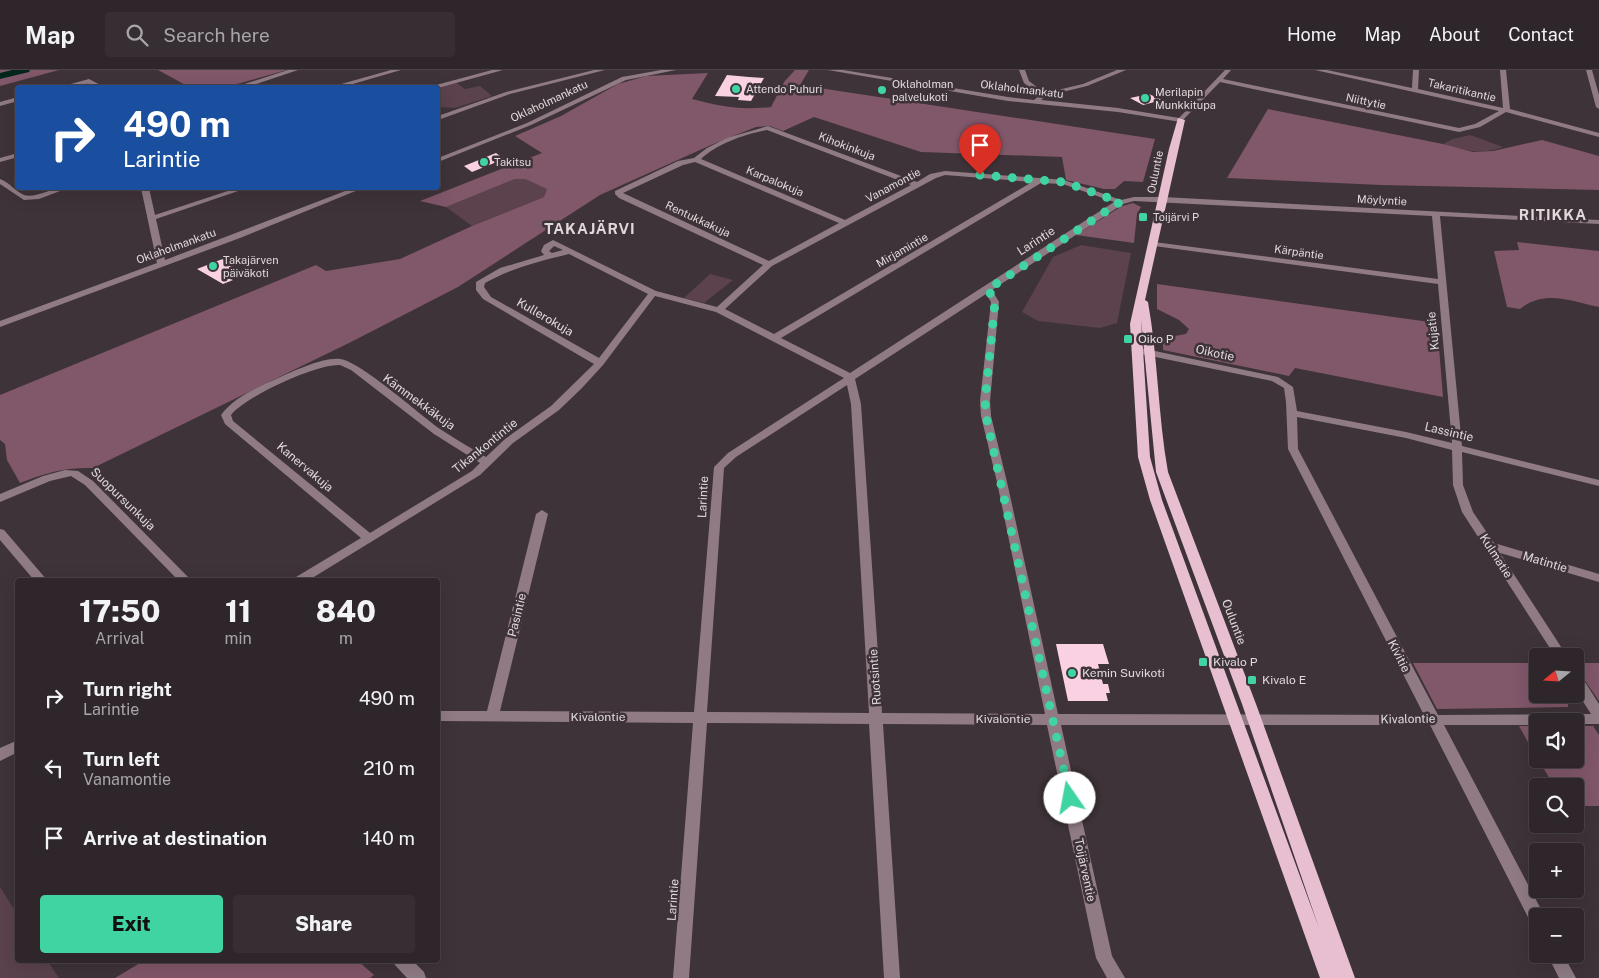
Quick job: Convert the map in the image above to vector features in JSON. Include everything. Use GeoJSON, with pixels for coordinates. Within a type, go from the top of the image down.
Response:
{"type":"FeatureCollection","features":[{"type":"Feature","properties":{"kind":"main road","name":"Ouluntie"},"geometry":{"type":"LineString","coordinates":[[1181,120],[1135,324],[1144,457],[1150,481],[1235,721],[1329,978]]}},
{"type":"Feature","properties":{"kind":"main road","name":"Ouluntie"},"geometry":{"type":"LineString","coordinates":[[1142,296],[1150,352],[1158,448],[1162,471],[1346,978]]}},
{"type":"Feature","properties":{"kind":"street"},"geometry":{"type":"LineString","coordinates":[[246,85],[295,70]]}},
{"type":"Feature","properties":{"kind":"street"},"geometry":{"type":"LineString","coordinates":[[341,85],[398,70]]}},
{"type":"Feature","properties":{"kind":"street"},"geometry":{"type":"LineString","coordinates":[[440,85],[500,70]]}},
{"type":"Feature","properties":{"kind":"street"},"geometry":{"type":"LineString","coordinates":[[440,117],[508,93],[602,70],[610,73]]}},
{"type":"Feature","properties":{"kind":"street","name":"Oklaholmankatu"},"geometry":{"type":"LineString","coordinates":[[440,159],[529,124],[624,78],[673,70]]}},
{"type":"Feature","properties":{"kind":"street","name":"Oklaholmankatu"},"geometry":{"type":"LineString","coordinates":[[831,70],[1035,102],[1118,110],[1181,120]]}},
{"type":"Feature","properties":{"kind":"street"},"geometry":{"type":"LineString","coordinates":[[1022,70],[1026,82],[1044,95]]}},
{"type":"Feature","properties":{"kind":"street"},"geometry":{"type":"LineString","coordinates":[[1035,102],[1044,95],[1086,85],[1123,70]]}},
{"type":"Feature","properties":{"kind":"street","name":"Ouluntie"},"geometry":{"type":"LineString","coordinates":[[1181,120],[1228,70]]}},
{"type":"Feature","properties":{"kind":"street","name":"Takaritikantie"},"geometry":{"type":"LineString","coordinates":[[1318,70],[1415,89],[1599,135]]}},
{"type":"Feature","properties":{"kind":"street"},"geometry":{"type":"LineString","coordinates":[[1415,89],[1416,70]]}},
{"type":"Feature","properties":{"kind":"street"},"geometry":{"type":"LineString","coordinates":[[1504,70],[1508,105],[1505,110]]}},
{"type":"Feature","properties":{"kind":"street"},"geometry":{"type":"LineString","coordinates":[[1589,70],[1599,107]]}},
{"type":"Feature","properties":{"kind":"street"},"geometry":{"type":"LineString","coordinates":[[617,76],[624,78]]}},
{"type":"Feature","properties":{"kind":"street","name":"Niittytie"},"geometry":{"type":"LineString","coordinates":[[1220,80],[1455,130],[1466,130],[1505,110]]}},
{"type":"Feature","properties":{"kind":"street"},"geometry":{"type":"LineString","coordinates":[[71,85],[87,81],[98,85]]}},
{"type":"Feature","properties":{"kind":"street"},"geometry":{"type":"LineString","coordinates":[[0,104],[15,102]]}},
{"type":"Feature","properties":{"kind":"street","name":"Kihokinkuja"},"geometry":{"type":"LineString","coordinates":[[696,160],[716,146],[768,128],[918,185]]}},
{"type":"Feature","properties":{"kind":"street"},"geometry":{"type":"LineString","coordinates":[[0,160],[15,156]]}},
{"type":"Feature","properties":{"kind":"street","name":"Rentukkakuja"},"geometry":{"type":"LineString","coordinates":[[696,160],[678,164],[623,188],[619,193],[769,264]]}},
{"type":"Feature","properties":{"kind":"street","name":"Karpalokuja"},"geometry":{"type":"LineString","coordinates":[[696,160],[845,223]]}},
{"type":"Feature","properties":{"kind":"street","name":"Vanamontie"},"geometry":{"type":"LineString","coordinates":[[719,310],[769,264],[933,176],[949,173],[1040,180],[1076,186],[1120,202],[1134,199],[1163,199]]}},
{"type":"Feature","properties":{"kind":"street","name":"Mirjamintie"},"geometry":{"type":"LineString","coordinates":[[774,338],[1040,180]]}},
{"type":"Feature","properties":{"kind":"street"},"geometry":{"type":"LineString","coordinates":[[0,181],[24,198],[36,197],[58,190]]}},
{"type":"Feature","properties":{"kind":"street"},"geometry":{"type":"LineString","coordinates":[[145,190],[161,263]]}},
{"type":"Feature","properties":{"kind":"street"},"geometry":{"type":"LineString","coordinates":[[152,218],[237,190]]}},
{"type":"Feature","properties":{"kind":"street","name":"Oklaholmankatu"},"geometry":{"type":"LineString","coordinates":[[0,324],[237,236],[354,190]]}},
{"type":"Feature","properties":{"kind":"street","name":"Möylyntie"},"geometry":{"type":"LineString","coordinates":[[1163,199],[1599,222]]}},
{"type":"Feature","properties":{"kind":"street","name":"Larintie"},"geometry":{"type":"LineString","coordinates":[[681,978],[719,467],[732,454],[1120,202]]}},
{"type":"Feature","properties":{"kind":"street","name":"Kujatie"},"geometry":{"type":"LineString","coordinates":[[1436,214],[1457,446]]}},
{"type":"Feature","properties":{"kind":"street"},"geometry":{"type":"LineString","coordinates":[[570,251],[549,255],[545,251],[554,242],[653,293],[719,310],[850,377]]}},
{"type":"Feature","properties":{"kind":"street","name":"Kärpäntie"},"geometry":{"type":"LineString","coordinates":[[1154,244],[1441,282]]}},
{"type":"Feature","properties":{"kind":"street","name":"Kullerokuja"},"geometry":{"type":"LineString","coordinates":[[549,255],[530,259],[492,275],[480,283],[480,290],[494,302],[600,363]]}},
{"type":"Feature","properties":{"kind":"street","name":"Toijärventie"},"geometry":{"type":"LineString","coordinates":[[987,290],[995,302],[985,401],[986,416],[1104,958],[1117,978]]}},
{"type":"Feature","properties":{"kind":"street","name":"Tikankontintie"},"geometry":{"type":"LineString","coordinates":[[303,578],[471,477],[509,441],[567,398],[600,363],[653,293]]}},
{"type":"Feature","properties":{"kind":"street","name":"Oikotie"},"geometry":{"type":"LineString","coordinates":[[1136,350],[1275,379],[1287,385]]}},
{"type":"Feature","properties":{"kind":"street","name":"Kämmekkäkuja"},"geometry":{"type":"LineString","coordinates":[[226,415],[236,404],[275,383],[310,368],[338,362],[354,368],[438,432],[486,462]]}},
{"type":"Feature","properties":{"kind":"street","name":"Ruotsintie"},"geometry":{"type":"LineString","coordinates":[[850,377],[856,404],[892,978]]}},
{"type":"Feature","properties":{"kind":"street","name":"Kivitie"},"geometry":{"type":"LineString","coordinates":[[1287,385],[1291,396],[1289,435],[1292,449],[1532,908]]}},
{"type":"Feature","properties":{"kind":"street","name":"Lassintie"},"geometry":{"type":"LineString","coordinates":[[1291,412],[1457,446],[1599,483]]}},
{"type":"Feature","properties":{"kind":"street","name":"Kanervakuja"},"geometry":{"type":"LineString","coordinates":[[226,415],[229,422],[370,539]]}},
{"type":"Feature","properties":{"kind":"street","name":"Kulmatie"},"geometry":{"type":"LineString","coordinates":[[1457,446],[1458,485],[1468,512],[1556,648]]}},
{"type":"Feature","properties":{"kind":"street","name":"Suopursunkuja"},"geometry":{"type":"LineString","coordinates":[[0,498],[57,476],[70,473],[76,475],[89,483],[183,578]]}},
{"type":"Feature","properties":{"kind":"street","name":"Pasintie"},"geometry":{"type":"LineString","coordinates":[[492,716],[542,514]]}},
{"type":"Feature","properties":{"kind":"street"},"geometry":{"type":"LineString","coordinates":[[0,533],[39,578]]}},
{"type":"Feature","properties":{"kind":"street","name":"Matintie"},"geometry":{"type":"LineString","coordinates":[[1490,546],[1599,578]]}},
{"type":"Feature","properties":{"kind":"street"},"geometry":{"type":"LineString","coordinates":[[1584,693],[1599,717]]}},
{"type":"Feature","properties":{"kind":"street","name":"Kivalontie"},"geometry":{"type":"LineString","coordinates":[[440,716],[1235,721],[1599,717]]}},
{"type":"Feature","properties":{"kind":"street"},"geometry":{"type":"LineString","coordinates":[[0,755],[15,747]]}},
{"type":"Feature","properties":{"kind":"street"},"geometry":{"type":"LineString","coordinates":[[404,963],[418,978]]}},
{"type":"Feature","properties":{"kind":"street"},"geometry":{"type":"LineString","coordinates":[[1560,963],[1568,978]]}},
{"type":"Feature","properties":{"kind":"shaded area"},"geometry":{"type":"Polygon","coordinates":[[[0,70],[59,70],[0,86],[0,70]]]}},
{"type":"Feature","properties":{"kind":"shaded area"},"geometry":{"type":"Polygon","coordinates":[[[158,70],[287,70],[233,85],[186,85],[158,70]]]}},
{"type":"Feature","properties":{"kind":"shaded area"},"geometry":{"type":"Polygon","coordinates":[[[795,70],[809,70],[800,85],[1155,139],[1143,182],[1124,181],[1115,189],[1104,189],[1066,180],[1062,157],[921,152],[814,117],[783,131],[770,126],[756,127],[600,195],[458,287],[351,342],[93,468],[56,471],[20,483],[7,460],[5,444],[0,440],[0,395],[316,265],[326,271],[400,259],[472,226],[544,197],[547,189],[525,179],[515,179],[446,207],[420,201],[542,153],[515,136],[561,116],[618,84],[646,76],[708,73],[692,99],[731,107],[771,107],[784,82],[795,70]]]}},
{"type":"Feature","properties":{"kind":"shaded area"},"geometry":{"type":"Polygon","coordinates":[[[455,82],[465,89],[480,86],[492,96],[455,108],[440,107],[440,87],[455,82]]]}},
{"type":"Feature","properties":{"kind":"shaded area"},"geometry":{"type":"Polygon","coordinates":[[[1268,109],[1443,144],[1473,152],[1493,151],[1542,140],[1599,156],[1599,190],[1381,185],[1227,178],[1268,109]]]}},
{"type":"Feature","properties":{"kind":"shaded area"},"geometry":{"type":"Polygon","coordinates":[[[1470,135],[1503,147],[1487,151],[1473,151],[1443,144],[1453,139],[1470,135]]]}},
{"type":"Feature","properties":{"kind":"shaded area"},"geometry":{"type":"Polygon","coordinates":[[[515,179],[525,179],[548,189],[544,197],[472,226],[446,207],[515,179]]]}},
{"type":"Feature","properties":{"kind":"shaded area"},"geometry":{"type":"Polygon","coordinates":[[[1133,203],[1141,207],[1137,214],[1134,243],[1076,235],[1122,206],[1133,203]]]}},
{"type":"Feature","properties":{"kind":"shaded area"},"geometry":{"type":"Polygon","coordinates":[[[1517,242],[1599,251],[1599,307],[1558,298],[1548,298],[1539,299],[1520,309],[1507,307],[1494,251],[1519,250],[1517,242]]]}},
{"type":"Feature","properties":{"kind":"shaded area"},"geometry":{"type":"Polygon","coordinates":[[[1081,245],[1131,253],[1117,323],[1100,328],[1038,321],[1022,312],[1053,257],[1081,245]]]}},
{"type":"Feature","properties":{"kind":"shaded area"},"geometry":{"type":"Polygon","coordinates":[[[710,274],[733,280],[704,303],[684,298],[710,274]]]}},
{"type":"Feature","properties":{"kind":"shaded area"},"geometry":{"type":"Polygon","coordinates":[[[1157,284],[1437,323],[1443,397],[1295,368],[1289,376],[1163,350],[1163,338],[1186,334],[1189,329],[1179,320],[1157,309],[1157,284]]]}},
{"type":"Feature","properties":{"kind":"shaded area"},"geometry":{"type":"Polygon","coordinates":[[[1413,663],[1529,663],[1529,703],[1568,703],[1568,707],[1437,709],[1413,663]]]}},
{"type":"Feature","properties":{"kind":"shaded area"},"geometry":{"type":"Polygon","coordinates":[[[1584,663],[1599,663],[1599,701],[1584,679],[1584,663]]]}},
{"type":"Feature","properties":{"kind":"shaded area"},"geometry":{"type":"Polygon","coordinates":[[[1519,726],[1529,726],[1529,744],[1519,726]]]}},
{"type":"Feature","properties":{"kind":"shaded area"},"geometry":{"type":"Polygon","coordinates":[[[1584,726],[1593,726],[1599,735],[1599,806],[1584,806],[1584,778],[1549,778],[1543,768],[1584,768],[1584,726]]]}},
{"type":"Feature","properties":{"kind":"shaded area"},"geometry":{"type":"Polygon","coordinates":[[[0,887],[15,911],[15,963],[49,963],[59,978],[0,978],[0,887]]]}},
{"type":"Feature","properties":{"kind":"shaded area"},"geometry":{"type":"Polygon","coordinates":[[[140,963],[360,963],[374,975],[370,978],[115,978],[140,963]]]}},
{"type":"Feature","properties":{"kind":"building","name":"Attendo Puhuri"},"geometry":{"type":"Polygon","coordinates":[[[727,75],[764,78],[751,101],[738,100],[739,97],[715,96],[727,75]]]}},
{"type":"Feature","properties":{"kind":"building","name":"Merilapin Munkkitupa"},"geometry":{"type":"Polygon","coordinates":[[[1149,94],[1162,100],[1143,105],[1130,98],[1149,94]]]}},
{"type":"Feature","properties":{"kind":"building","name":"Takitsu"},"geometry":{"type":"Polygon","coordinates":[[[496,153],[504,159],[472,172],[464,166],[496,153]]]}},
{"type":"Feature","properties":{"kind":"building","name":"Takajärven päiväkoti"},"geometry":{"type":"Polygon","coordinates":[[[225,258],[236,265],[230,267],[237,272],[228,276],[233,280],[223,284],[197,269],[225,258]]]}},
{"type":"Feature","properties":{"kind":"building","name":"Kemin Suvikoti"},"geometry":{"type":"Polygon","coordinates":[[[1056,644],[1103,644],[1109,664],[1098,664],[1103,684],[1108,684],[1110,693],[1106,693],[1108,701],[1068,701],[1056,644]]]}},
{"type":"Feature","properties":{"kind":"waterway"},"geometry":{"type":"LineString","coordinates":[[0,76],[25,70]]}},
{"type":"Feature","properties":{"kind":"place","name":"Attendo Puhuri"},"geometry":{"type":"Point","coordinates":[736,89]}},
{"type":"Feature","properties":{"kind":"place","name":"Oklaholman palvelukoti"},"geometry":{"type":"Point","coordinates":[882,90]}},
{"type":"Feature","properties":{"kind":"place","name":"Merilapin Munkkitupa"},"geometry":{"type":"Point","coordinates":[1145,98]}},
{"type":"Feature","properties":{"kind":"place","name":"Takitsu"},"geometry":{"type":"Point","coordinates":[484,162]}},
{"type":"Feature","properties":{"kind":"place","name":"Toijärvi P"},"geometry":{"type":"Point","coordinates":[1143,217]}},
{"type":"Feature","properties":{"kind":"place","name":"Takajärven päiväkoti"},"geometry":{"type":"Point","coordinates":[213,266]}},
{"type":"Feature","properties":{"kind":"place","name":"Oiko P"},"geometry":{"type":"Point","coordinates":[1128,339]}},
{"type":"Feature","properties":{"kind":"place","name":"Kivalo P"},"geometry":{"type":"Point","coordinates":[1203,662]}},
{"type":"Feature","properties":{"kind":"place","name":"Kemin Suvikoti"},"geometry":{"type":"Point","coordinates":[1072,673]}},
{"type":"Feature","properties":{"kind":"place","name":"Kivalo E"},"geometry":{"type":"Point","coordinates":[1252,680]}},
{"type":"Feature","properties":{"kind":"district","name":"RITIKKA"},"geometry":{"type":"Point","coordinates":[1553,215]}},
{"type":"Feature","properties":{"kind":"district","name":"TAKAJÄRVI"},"geometry":{"type":"Point","coordinates":[590,229]}},
{"type":"Feature","properties":{"kind":"route"},"geometry":{"type":"LineString","coordinates":[[980,175],[1064,182],[1120,202],[987,290],[995,302],[985,401],[986,416],[1070,798]]}}]}
